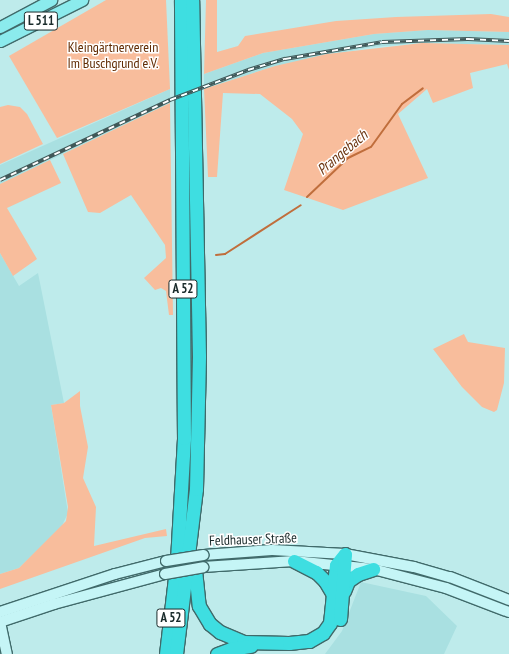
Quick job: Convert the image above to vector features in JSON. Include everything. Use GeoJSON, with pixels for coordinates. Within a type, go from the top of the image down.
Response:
{"type":"FeatureCollection","features":[{"type":"Feature","properties":{"kind":"highway"},"geometry":{"type":"LineString","coordinates":[[173,0],[174,39],[182,99]]}},
{"type":"Feature","properties":{"kind":"highway","name":"A 52"},"geometry":{"type":"LineString","coordinates":[[166,654],[170,578],[184,438],[185,354],[181,0]]}},
{"type":"Feature","properties":{"kind":"highway","name":"A 52"},"geometry":{"type":"LineString","coordinates":[[176,654],[196,489],[198,356],[192,0]]}},
{"type":"Feature","properties":{"kind":"highway"},"geometry":{"type":"LineString","coordinates":[[193,110],[199,0]]}},
{"type":"Feature","properties":{"kind":"highway"},"geometry":{"type":"LineString","coordinates":[[196,489],[199,512],[195,594],[204,616],[220,632],[243,642],[289,643],[309,641],[323,633],[330,623],[339,593],[348,581],[358,574],[373,569]]}},
{"type":"Feature","properties":{"kind":"highway"},"geometry":{"type":"LineString","coordinates":[[294,561],[316,572],[339,593]]}},
{"type":"Feature","properties":{"kind":"highway"},"geometry":{"type":"LineString","coordinates":[[218,654],[231,649],[252,646],[299,647],[316,644],[336,628],[341,615],[339,593],[342,561]]}},
{"type":"Feature","properties":{"kind":"highway"},"geometry":{"type":"LineString","coordinates":[[158,654],[170,578]]}},
{"type":"Feature","properties":{"kind":"main road","name":"L 511"},"geometry":{"type":"LineString","coordinates":[[0,27],[51,0]]}},
{"type":"Feature","properties":{"kind":"main road","name":"L 511"},"geometry":{"type":"LineString","coordinates":[[0,41],[82,0]]}},
{"type":"Feature","properties":{"kind":"main road","name":"Feldhauser Straße"},"geometry":{"type":"LineString","coordinates":[[0,612],[115,574],[166,561],[204,555],[272,550],[436,573],[509,600]]}},
{"type":"Feature","properties":{"kind":"main road","name":"Feldhauser Straße"},"geometry":{"type":"LineString","coordinates":[[0,622],[95,592],[170,578],[203,567],[294,561],[342,561],[446,588],[509,612]]}},
{"type":"Feature","properties":{"kind":"main road"},"geometry":{"type":"LineString","coordinates":[[0,622],[7,654]]}},
{"type":"Feature","properties":{"kind":"shaded area"},"geometry":{"type":"Polygon","coordinates":[[[428,30],[509,32],[509,45],[422,43],[371,47],[275,66],[204,89],[204,74],[263,53],[374,34],[428,30]]]}},
{"type":"Feature","properties":{"kind":"shaded area"},"geometry":{"type":"Polygon","coordinates":[[[170,89],[170,103],[0,184],[0,165],[170,89]]]}},
{"type":"Feature","properties":{"kind":"shaded area"},"geometry":{"type":"Polygon","coordinates":[[[0,253],[19,286],[38,273],[64,403],[51,405],[68,513],[61,528],[19,568],[0,574],[0,253]]]}},
{"type":"Feature","properties":{"kind":"shaded area"},"geometry":{"type":"Polygon","coordinates":[[[361,582],[426,596],[457,626],[444,654],[325,654],[342,631],[361,582]]]}},
{"type":"Feature","properties":{"kind":"green space","name":"Kleingärtnerverein Im Buschgrund e.V."},"geometry":{"type":"Polygon","coordinates":[[[106,0],[166,0],[170,89],[57,138],[9,56],[106,0]]]}},
{"type":"Feature","properties":{"kind":"green space"},"geometry":{"type":"Polygon","coordinates":[[[206,0],[217,0],[217,52],[238,46],[245,36],[336,21],[396,17],[491,14],[509,17],[509,32],[428,30],[374,34],[263,53],[204,74],[206,0]]]}},
{"type":"Feature","properties":{"kind":"green space"},"geometry":{"type":"Polygon","coordinates":[[[422,43],[509,45],[509,70],[507,64],[470,73],[473,88],[433,103],[427,89],[398,114],[428,178],[343,210],[284,190],[303,134],[292,119],[260,94],[223,93],[217,177],[208,177],[204,89],[275,66],[327,54],[422,43]]]}},
{"type":"Feature","properties":{"kind":"green space"},"geometry":{"type":"Polygon","coordinates":[[[170,103],[173,315],[169,315],[166,291],[161,288],[155,290],[144,278],[166,258],[165,245],[131,195],[100,213],[88,212],[63,154],[170,103]]]}},
{"type":"Feature","properties":{"kind":"green space"},"geometry":{"type":"Polygon","coordinates":[[[8,105],[20,107],[27,114],[43,144],[0,164],[0,107],[8,105]]]}},
{"type":"Feature","properties":{"kind":"green space"},"geometry":{"type":"Polygon","coordinates":[[[50,160],[61,183],[7,208],[37,259],[13,276],[0,253],[0,184],[50,160]]]}},
{"type":"Feature","properties":{"kind":"green space"},"geometry":{"type":"Polygon","coordinates":[[[464,334],[468,342],[505,348],[504,383],[497,410],[494,412],[482,407],[462,387],[433,349],[464,334]]]}},
{"type":"Feature","properties":{"kind":"green space"},"geometry":{"type":"Polygon","coordinates":[[[80,391],[80,406],[88,447],[83,478],[96,507],[94,546],[166,529],[167,536],[145,538],[0,589],[0,574],[19,568],[66,521],[68,507],[51,405],[64,403],[80,391]]]}},
{"type":"Feature","properties":{"kind":"waterway","name":"Prangebach"},"geometry":{"type":"LineString","coordinates":[[307,197],[348,158],[371,147],[402,104],[423,88]]}},
{"type":"Feature","properties":{"kind":"waterway","name":"Prangebach"},"geometry":{"type":"LineString","coordinates":[[216,255],[225,254],[301,205]]}},
{"type":"Feature","properties":{"kind":"railway"},"geometry":{"type":"LineString","coordinates":[[0,180],[170,100],[248,70],[285,59],[382,42],[468,39],[509,41]]}}]}
